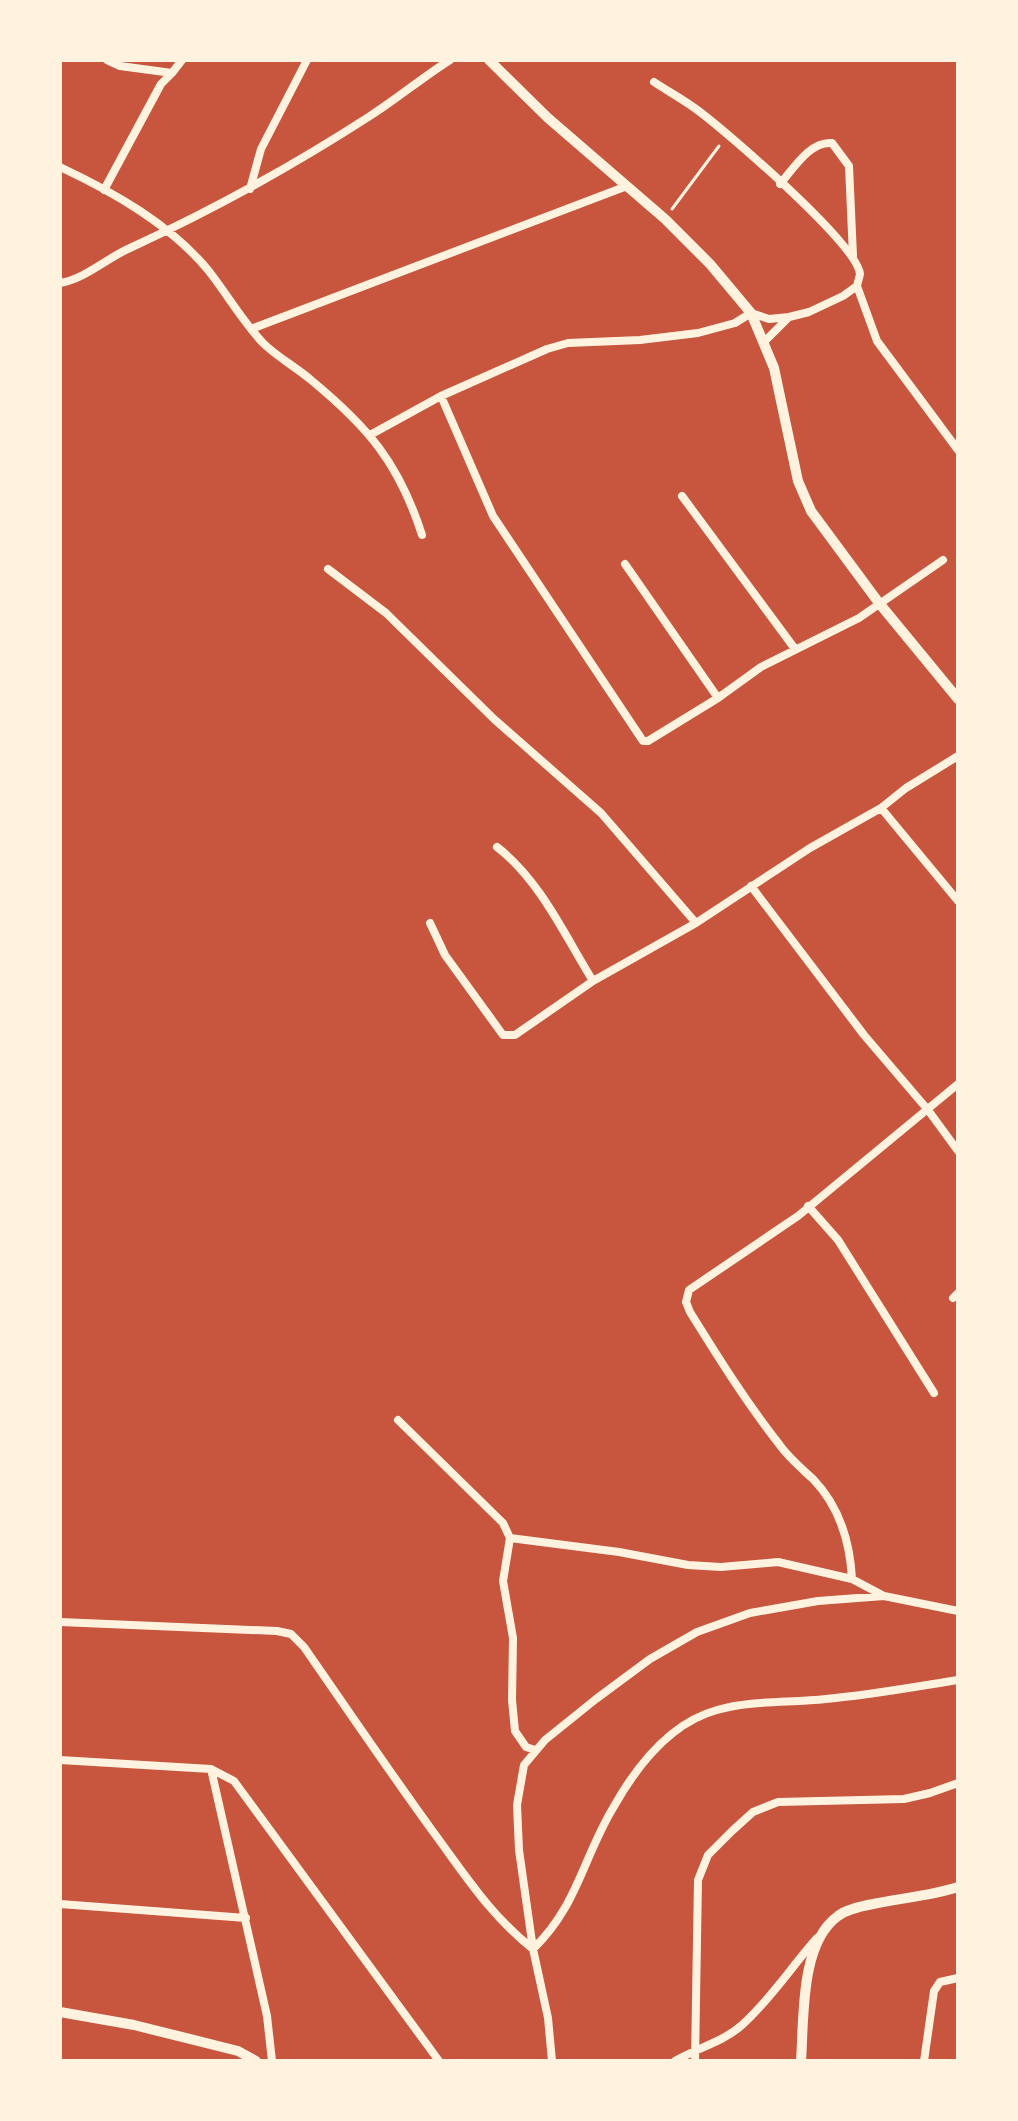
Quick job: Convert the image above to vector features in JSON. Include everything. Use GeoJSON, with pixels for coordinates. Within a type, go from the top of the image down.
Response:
{"type":"FeatureCollection","features":[{"type":"Feature","properties":{"kind":"street"},"geometry":{"type":"LineString","coordinates":[[107,60],[120,66],[172,73]]}},
{"type":"Feature","properties":{"kind":"street"},"geometry":{"type":"LineString","coordinates":[[104,190],[161,84],[182,60]]}},
{"type":"Feature","properties":{"kind":"street"},"geometry":{"type":"LineString","coordinates":[[250,189],[261,149],[307,60]]}},
{"type":"Feature","properties":{"kind":"street"},"geometry":{"type":"LineString","coordinates":[[60,283],[250,189],[372,115],[450,60]]}},
{"type":"Feature","properties":{"kind":"street"},"geometry":{"type":"LineString","coordinates":[[489,60],[548,118],[665,219],[710,264],[751,313],[774,368],[803,495],[832,542],[958,699]]}},
{"type":"Feature","properties":{"kind":"street"},"geometry":{"type":"LineString","coordinates":[[654,82],[699,111],[834,234],[853,257],[860,274],[857,286],[877,341],[958,450]]}},
{"type":"Feature","properties":{"kind":"street"},"geometry":{"type":"LineString","coordinates":[[780,184],[810,150],[824,142],[832,143],[849,166],[853,257]]}},
{"type":"Feature","properties":{"kind":"street"},"geometry":{"type":"LineString","coordinates":[[60,167],[104,190],[169,231],[206,268],[264,344],[309,378],[370,435],[391,462],[422,535]]}},
{"type":"Feature","properties":{"kind":"street"},"geometry":{"type":"LineString","coordinates":[[251,329],[627,186]]}},
{"type":"Feature","properties":{"kind":"street"},"geometry":{"type":"LineString","coordinates":[[751,313],[769,319],[809,312],[857,286]]}},
{"type":"Feature","properties":{"kind":"street"},"geometry":{"type":"LineString","coordinates":[[370,435],[441,396],[520,360],[568,343],[640,340],[698,333],[735,323],[751,313]]}},
{"type":"Feature","properties":{"kind":"street"},"geometry":{"type":"LineString","coordinates":[[765,341],[789,317]]}},
{"type":"Feature","properties":{"kind":"street"},"geometry":{"type":"LineString","coordinates":[[441,396],[493,516],[639,737],[648,741],[761,667],[859,618],[943,560]]}},
{"type":"Feature","properties":{"kind":"street"},"geometry":{"type":"LineString","coordinates":[[682,496],[795,649]]}},
{"type":"Feature","properties":{"kind":"street"},"geometry":{"type":"LineString","coordinates":[[625,564],[718,698]]}},
{"type":"Feature","properties":{"kind":"street"},"geometry":{"type":"LineString","coordinates":[[328,569],[386,613],[494,719],[601,813],[696,923]]}},
{"type":"Feature","properties":{"kind":"street"},"geometry":{"type":"LineString","coordinates":[[430,923],[445,955],[503,1035],[515,1035],[593,981],[696,923],[810,848],[881,808],[906,788],[958,756]]}},
{"type":"Feature","properties":{"kind":"street"},"geometry":{"type":"LineString","coordinates":[[881,808],[958,901]]}},
{"type":"Feature","properties":{"kind":"street"},"geometry":{"type":"LineString","coordinates":[[497,847],[516,861],[529,878],[593,981]]}},
{"type":"Feature","properties":{"kind":"street"},"geometry":{"type":"LineString","coordinates":[[751,886],[864,1035],[928,1110],[958,1151]]}},
{"type":"Feature","properties":{"kind":"street"},"geometry":{"type":"LineString","coordinates":[[852,1579],[848,1541],[839,1517],[815,1482],[780,1447],[711,1347],[686,1302],[689,1290],[808,1206],[958,1084]]}},
{"type":"Feature","properties":{"kind":"street"},"geometry":{"type":"LineString","coordinates":[[808,1206],[838,1240],[934,1393]]}},
{"type":"Feature","properties":{"kind":"street"},"geometry":{"type":"LineString","coordinates":[[398,1420],[503,1523],[510,1538],[503,1581],[513,1638],[515,1731],[526,1747],[535,1750]]}},
{"type":"Feature","properties":{"kind":"street"},"geometry":{"type":"LineString","coordinates":[[510,1538],[619,1552],[688,1565],[721,1567],[778,1562],[852,1579],[884,1596]]}},
{"type":"Feature","properties":{"kind":"street"},"geometry":{"type":"LineString","coordinates":[[552,2061],[548,2018],[533,1949],[519,1850],[517,1805],[524,1765],[535,1750],[650,1659],[697,1632],[750,1613],[818,1601],[884,1596],[958,1611]]}},
{"type":"Feature","properties":{"kind":"street"},"geometry":{"type":"LineString","coordinates":[[60,1622],[291,1634],[304,1647],[385,1766],[487,1906],[508,1929],[533,1949]]}},
{"type":"Feature","properties":{"kind":"street"},"geometry":{"type":"LineString","coordinates":[[533,1949],[552,1930],[567,1908],[599,1832],[630,1778],[666,1738],[718,1710],[872,1694],[958,1680]]}},
{"type":"Feature","properties":{"kind":"street"},"geometry":{"type":"LineString","coordinates":[[60,1760],[211,1769],[234,1781],[439,2061]]}},
{"type":"Feature","properties":{"kind":"street"},"geometry":{"type":"LineString","coordinates":[[211,1769],[267,2016],[272,2061]]}},
{"type":"Feature","properties":{"kind":"street"},"geometry":{"type":"LineString","coordinates":[[695,2061],[698,1880],[708,1855],[753,1812],[778,1802],[904,1799],[958,1783]]}},
{"type":"Feature","properties":{"kind":"street"},"geometry":{"type":"LineString","coordinates":[[675,2061],[696,2049],[719,2042],[742,2025],[840,1914],[958,1887]]}},
{"type":"Feature","properties":{"kind":"street"},"geometry":{"type":"LineString","coordinates":[[60,1904],[246,1918]]}},
{"type":"Feature","properties":{"kind":"street"},"geometry":{"type":"LineString","coordinates":[[801,2061],[807,1984],[813,1950],[819,1936]]}},
{"type":"Feature","properties":{"kind":"street"},"geometry":{"type":"LineString","coordinates":[[924,2061],[934,1991],[940,1982],[958,1978]]}},
{"type":"Feature","properties":{"kind":"street"},"geometry":{"type":"LineString","coordinates":[[60,2012],[134,2025],[238,2051],[256,2061]]}},
{"type":"Feature","properties":{"kind":"path"},"geometry":{"type":"LineString","coordinates":[[665,219],[719,146]]}}]}
